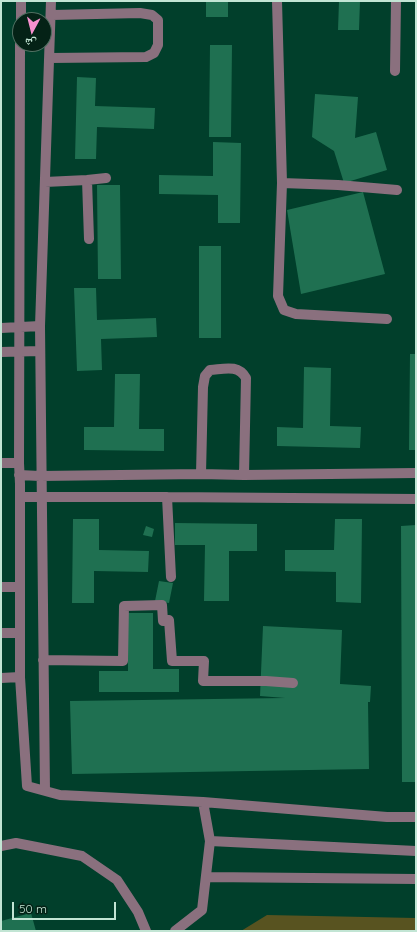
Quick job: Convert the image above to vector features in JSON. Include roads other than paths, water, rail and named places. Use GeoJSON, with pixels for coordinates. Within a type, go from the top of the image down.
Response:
{"type":"FeatureCollection","features":[{"type":"Feature","properties":{"kind":"street"},"geometry":{"type":"LineString","coordinates":[[20,12],[21,1]]}},
{"type":"Feature","properties":{"kind":"street"},"geometry":{"type":"LineString","coordinates":[[51,1],[52,12]]}},
{"type":"Feature","properties":{"kind":"street"},"geometry":{"type":"LineString","coordinates":[[278,1],[282,183],[278,296],[284,310],[296,314],[387,319]]}},
{"type":"Feature","properties":{"kind":"street"},"geometry":{"type":"LineString","coordinates":[[395,71],[396,1]]}},
{"type":"Feature","properties":{"kind":"street"},"geometry":{"type":"LineString","coordinates":[[50,58],[146,57],[154,53],[158,45],[158,20],[152,15],[52,15]]}},
{"type":"Feature","properties":{"kind":"street"},"geometry":{"type":"LineString","coordinates":[[20,52],[20,677],[27,786],[60,795],[203,802],[387,817],[416,817]]}},
{"type":"Feature","properties":{"kind":"street"},"geometry":{"type":"LineString","coordinates":[[44,791],[42,496],[40,476],[40,326],[50,52]]}},
{"type":"Feature","properties":{"kind":"street"},"geometry":{"type":"LineString","coordinates":[[45,182],[106,178]]}},
{"type":"Feature","properties":{"kind":"street"},"geometry":{"type":"LineString","coordinates":[[87,180],[89,239]]}},
{"type":"Feature","properties":{"kind":"street"},"geometry":{"type":"LineString","coordinates":[[282,183],[338,185],[397,190]]}},
{"type":"Feature","properties":{"kind":"street"},"geometry":{"type":"LineString","coordinates":[[1,328],[40,326]]}},
{"type":"Feature","properties":{"kind":"street"},"geometry":{"type":"LineString","coordinates":[[1,352],[40,351]]}},
{"type":"Feature","properties":{"kind":"street"},"geometry":{"type":"LineString","coordinates":[[201,474],[203,387],[205,376],[210,370],[234,368],[242,372],[246,378],[244,475]]}},
{"type":"Feature","properties":{"kind":"street"},"geometry":{"type":"LineString","coordinates":[[1,463],[19,463]]}},
{"type":"Feature","properties":{"kind":"street"},"geometry":{"type":"LineString","coordinates":[[19,474],[40,476],[416,473]]}},
{"type":"Feature","properties":{"kind":"street"},"geometry":{"type":"LineString","coordinates":[[20,497],[416,499]]}},
{"type":"Feature","properties":{"kind":"street"},"geometry":{"type":"LineString","coordinates":[[167,497],[171,577]]}},
{"type":"Feature","properties":{"kind":"street"},"geometry":{"type":"LineString","coordinates":[[1,587],[20,588]]}},
{"type":"Feature","properties":{"kind":"street"},"geometry":{"type":"LineString","coordinates":[[42,660],[123,661],[124,606],[162,605],[163,621],[169,620],[172,661],[204,661],[203,681],[266,681],[293,683]]}},
{"type":"Feature","properties":{"kind":"street"},"geometry":{"type":"LineString","coordinates":[[1,633],[20,633]]}},
{"type":"Feature","properties":{"kind":"street"},"geometry":{"type":"LineString","coordinates":[[1,678],[20,677]]}},
{"type":"Feature","properties":{"kind":"street"},"geometry":{"type":"LineString","coordinates":[[175,931],[202,910],[210,841],[203,802]]}},
{"type":"Feature","properties":{"kind":"street"},"geometry":{"type":"LineString","coordinates":[[210,841],[416,851]]}},
{"type":"Feature","properties":{"kind":"street"},"geometry":{"type":"LineString","coordinates":[[1,846],[16,843],[82,856],[117,880],[138,912],[146,931]]}},
{"type":"Feature","properties":{"kind":"street"},"geometry":{"type":"LineString","coordinates":[[207,877],[416,879]]}}]}
